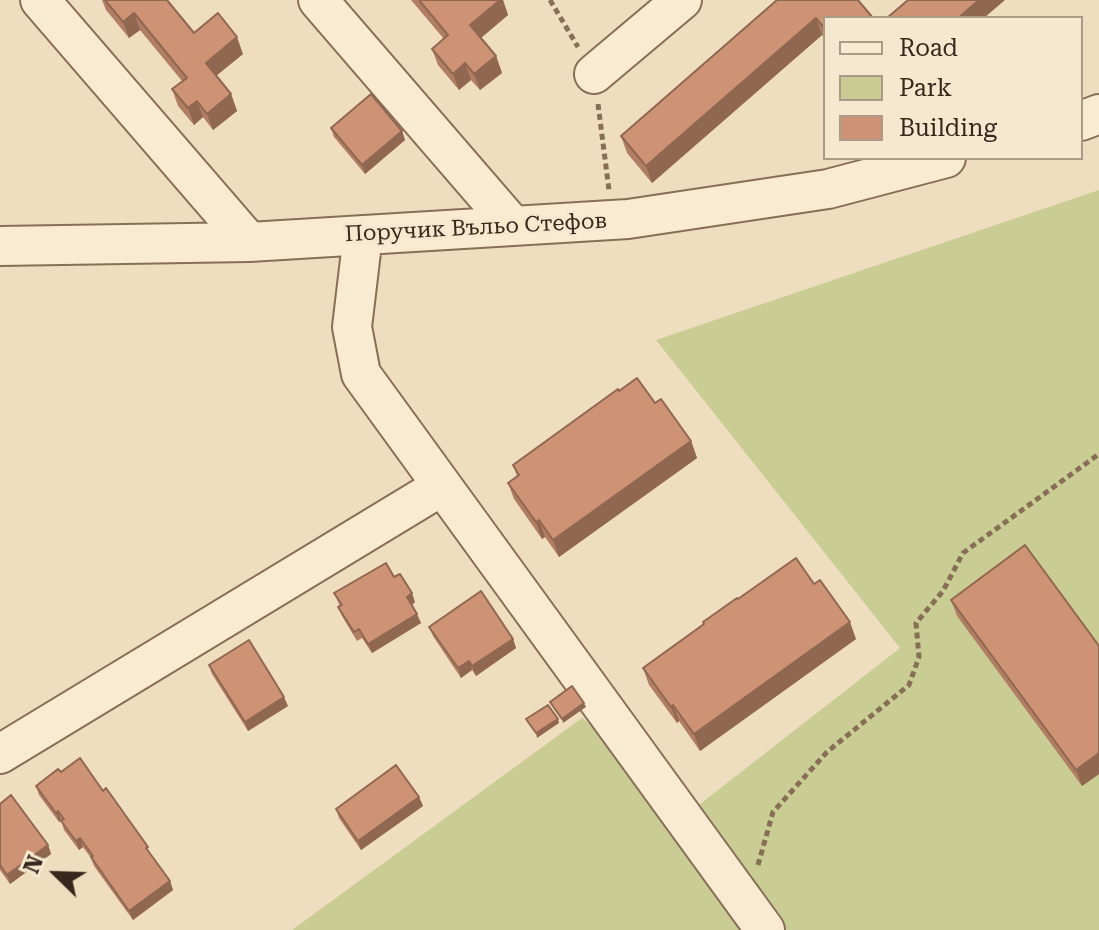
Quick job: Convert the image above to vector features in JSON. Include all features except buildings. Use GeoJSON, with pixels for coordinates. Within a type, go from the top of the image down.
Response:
{"type":"FeatureCollection","features":[{"type":"Feature","properties":{"kind":"street"},"geometry":{"type":"LineString","coordinates":[[40,0],[249,242]]}},
{"type":"Feature","properties":{"kind":"street"},"geometry":{"type":"LineString","coordinates":[[318,0],[513,226]]}},
{"type":"Feature","properties":{"kind":"street"},"geometry":{"type":"LineString","coordinates":[[594,74],[682,0]]}},
{"type":"Feature","properties":{"kind":"street","name":"Поручик Въльо Стефов"},"geometry":{"type":"LineString","coordinates":[[0,246],[249,242],[612,220],[828,189],[938,160]]}},
{"type":"Feature","properties":{"kind":"street"},"geometry":{"type":"LineString","coordinates":[[363,235],[352,327],[361,374],[765,930]]}},
{"type":"Feature","properties":{"kind":"street"},"geometry":{"type":"LineString","coordinates":[[0,754],[442,486]]}},
{"type":"Feature","properties":{"kind":"path"},"geometry":{"type":"LineString","coordinates":[[550,0],[594,74],[612,220]]}},
{"type":"Feature","properties":{"kind":"path"},"geometry":{"type":"LineString","coordinates":[[756,875],[773,812],[827,752],[909,685],[919,657],[916,623],[943,591],[963,553],[1099,454]]}},
{"type":"Feature","properties":{"kind":"green space"},"geometry":{"type":"Polygon","coordinates":[[[1099,190],[1099,930],[292,930],[582,718],[695,808],[900,648],[656,340],[1099,190]]]}}]}
